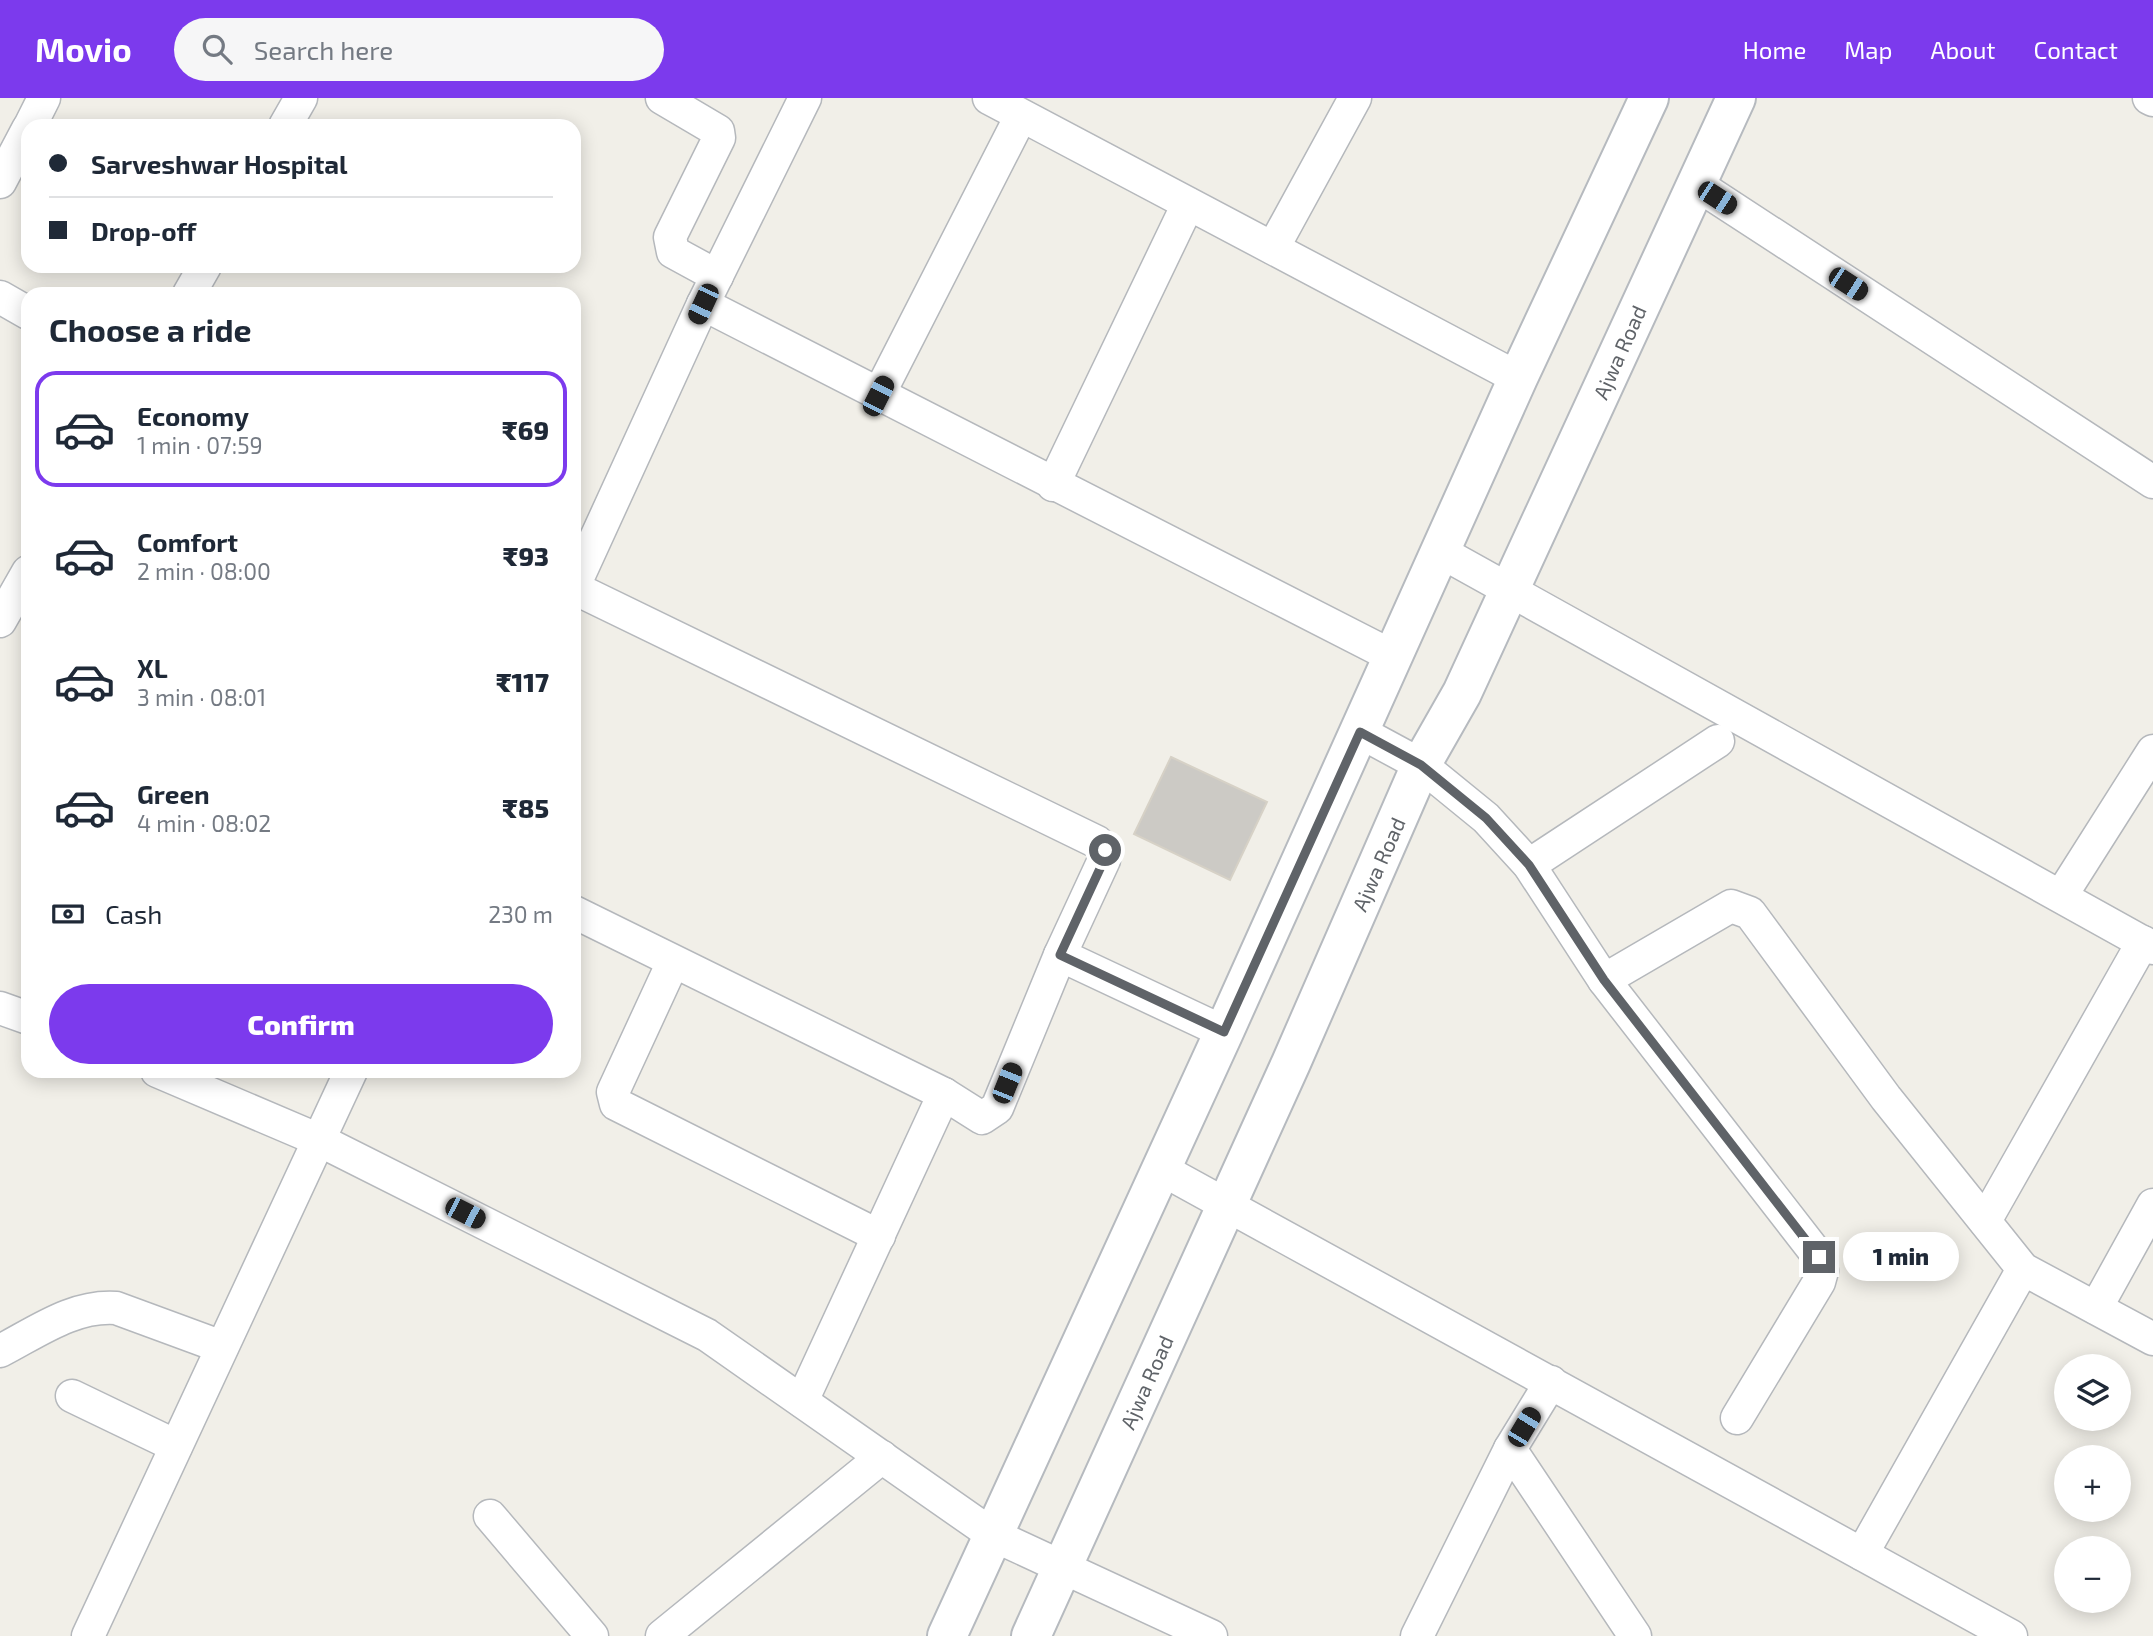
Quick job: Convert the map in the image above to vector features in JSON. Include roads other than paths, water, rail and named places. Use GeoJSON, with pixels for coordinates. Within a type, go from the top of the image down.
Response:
{"type":"FeatureCollection","features":[{"type":"Feature","properties":{"kind":"main road"},"geometry":{"type":"LineString","coordinates":[[947,1636],[1224,1032],[1518,378],[1649,98]]}},
{"type":"Feature","properties":{"kind":"main road","name":"Ajwa Road"},"geometry":{"type":"LineString","coordinates":[[1031,1636],[1421,765],[1462,693],[1736,98]]}},
{"type":"Feature","properties":{"kind":"street"},"geometry":{"type":"LineString","coordinates":[[34,119],[44,98]]}},
{"type":"Feature","properties":{"kind":"street"},"geometry":{"type":"LineString","coordinates":[[662,98],[718,131],[719,138],[670,237],[669,246],[673,252],[718,276]]}},
{"type":"Feature","properties":{"kind":"street"},"geometry":{"type":"LineString","coordinates":[[581,565],[703,304],[805,98]]}},
{"type":"Feature","properties":{"kind":"street"},"geometry":{"type":"LineString","coordinates":[[989,98],[1518,378]]}},
{"type":"Feature","properties":{"kind":"street"},"geometry":{"type":"LineString","coordinates":[[1273,248],[1355,98]]}},
{"type":"Feature","properties":{"kind":"street"},"geometry":{"type":"LineString","coordinates":[[878,396],[1021,116]]}},
{"type":"Feature","properties":{"kind":"street"},"geometry":{"type":"LineString","coordinates":[[0,182],[21,143]]}},
{"type":"Feature","properties":{"kind":"street"},"geometry":{"type":"LineString","coordinates":[[1696,184],[2153,482]]}},
{"type":"Feature","properties":{"kind":"street"},"geometry":{"type":"LineString","coordinates":[[1053,485],[1188,204]]}},
{"type":"Feature","properties":{"kind":"street"},"geometry":{"type":"LineString","coordinates":[[0,297],[21,309]]}},
{"type":"Feature","properties":{"kind":"street"},"geometry":{"type":"LineString","coordinates":[[703,304],[878,396],[1394,657]]}},
{"type":"Feature","properties":{"kind":"street"},"geometry":{"type":"LineString","coordinates":[[1441,552],[2148,945],[1985,1221]]}},
{"type":"Feature","properties":{"kind":"street"},"geometry":{"type":"LineString","coordinates":[[581,579],[1097,842],[1105,850],[1104,860],[1060,955],[997,1108],[982,1118],[944,1094],[581,916]]}},
{"type":"Feature","properties":{"kind":"street"},"geometry":{"type":"LineString","coordinates":[[11,617],[21,591]]}},
{"type":"Feature","properties":{"kind":"street"},"geometry":{"type":"LineString","coordinates":[[1360,732],[1421,765],[1486,818],[1529,865],[1604,980],[1819,1257],[1822,1271],[1819,1282],[1737,1418]]}},
{"type":"Feature","properties":{"kind":"street"},"geometry":{"type":"LineString","coordinates":[[1529,865],[1718,741]]}},
{"type":"Feature","properties":{"kind":"street"},"geometry":{"type":"LineString","coordinates":[[2061,896],[2153,751]]}},
{"type":"Feature","properties":{"kind":"street"},"geometry":{"type":"LineString","coordinates":[[1604,980],[1731,906],[1750,913],[1886,1098],[2023,1269],[2153,1339]]}},
{"type":"Feature","properties":{"kind":"street"},"geometry":{"type":"LineString","coordinates":[[1060,955],[1224,1032]]}},
{"type":"Feature","properties":{"kind":"street"},"geometry":{"type":"LineString","coordinates":[[673,962],[613,1092],[617,1104],[879,1236]]}},
{"type":"Feature","properties":{"kind":"street"},"geometry":{"type":"LineString","coordinates":[[0,1008],[21,1016]]}},
{"type":"Feature","properties":{"kind":"street"},"geometry":{"type":"LineString","coordinates":[[173,1078],[319,1140],[707,1335],[993,1535],[1064,1565],[1211,1636]]}},
{"type":"Feature","properties":{"kind":"street"},"geometry":{"type":"LineString","coordinates":[[88,1636],[348,1078]]}},
{"type":"Feature","properties":{"kind":"street"},"geometry":{"type":"LineString","coordinates":[[802,1401],[944,1094]]}},
{"type":"Feature","properties":{"kind":"street"},"geometry":{"type":"LineString","coordinates":[[1161,1170],[1227,1203],[2011,1636]]}},
{"type":"Feature","properties":{"kind":"street"},"geometry":{"type":"LineString","coordinates":[[2096,1308],[2153,1205]]}},
{"type":"Feature","properties":{"kind":"street"},"geometry":{"type":"LineString","coordinates":[[1862,1554],[2023,1269]]}},
{"type":"Feature","properties":{"kind":"street"},"geometry":{"type":"LineString","coordinates":[[0,1351],[79,1310],[98,1307],[116,1308],[222,1348]]}},
{"type":"Feature","properties":{"kind":"street"},"geometry":{"type":"LineString","coordinates":[[1417,1636],[1510,1449],[1551,1382]]}},
{"type":"Feature","properties":{"kind":"street"},"geometry":{"type":"LineString","coordinates":[[72,1396],[176,1446]]}},
{"type":"Feature","properties":{"kind":"street"},"geometry":{"type":"LineString","coordinates":[[1510,1449],[1635,1636]]}},
{"type":"Feature","properties":{"kind":"street"},"geometry":{"type":"LineString","coordinates":[[662,1636],[882,1457]]}},
{"type":"Feature","properties":{"kind":"street"},"geometry":{"type":"LineString","coordinates":[[490,1516],[592,1636]]}}]}
